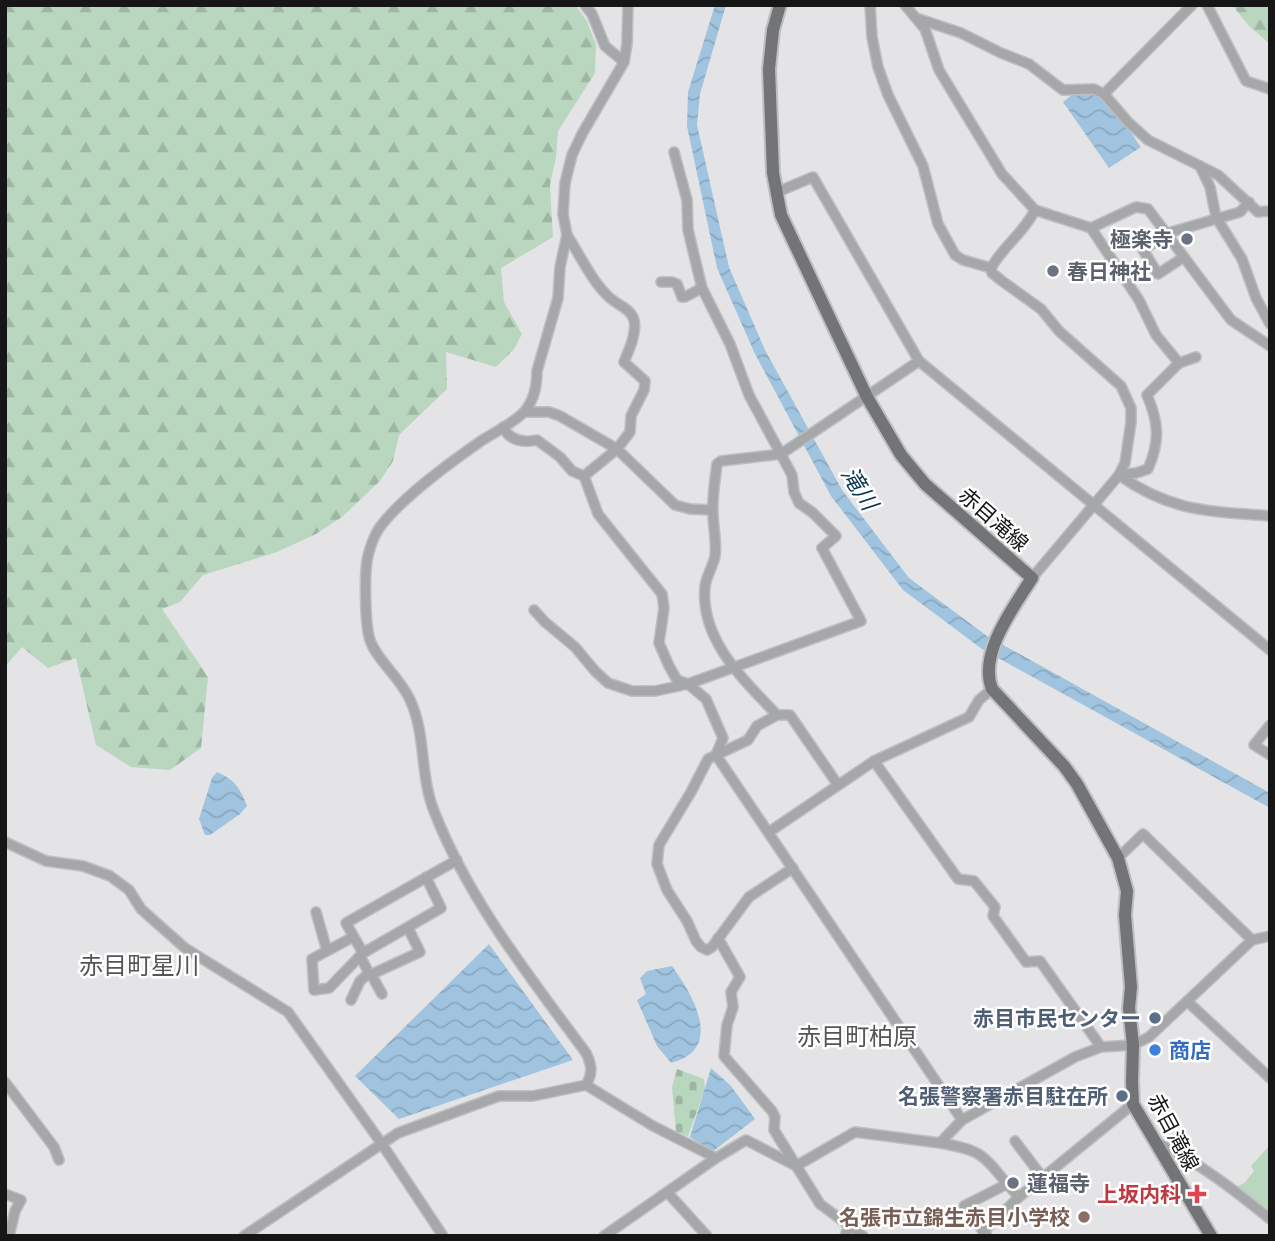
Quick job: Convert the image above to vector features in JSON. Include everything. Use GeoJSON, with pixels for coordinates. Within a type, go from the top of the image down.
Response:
{"type":"FeatureCollection","features":[{"type":"Feature","properties":{"kind":"main road","name":"赤目滝線"},"geometry":{"type":"LineString","coordinates":[[780,5],[773,30],[769,69],[775,193],[786,226],[867,397],[901,455],[925,484],[1032,578],[996,637],[989,680],[992,689],[1064,766],[1118,858],[1127,891],[1125,915],[1131,988],[1129,1008],[1133,1045],[1133,1104],[1211,1236]]}},
{"type":"Feature","properties":{"kind":"street"},"geometry":{"type":"LineString","coordinates":[[585,5],[592,14],[605,46],[624,62]]}},
{"type":"Feature","properties":{"kind":"street"},"geometry":{"type":"LineString","coordinates":[[584,477],[617,449],[630,432],[631,416],[644,390],[645,380],[624,362],[635,322],[632,315],[601,288],[567,235],[563,214],[565,183],[572,155],[624,62],[628,5]]}},
{"type":"Feature","properties":{"kind":"street"},"geometry":{"type":"LineString","coordinates":[[870,5],[872,37],[878,66],[888,95],[923,166],[938,225],[955,255],[991,268]]}},
{"type":"Feature","properties":{"kind":"street"},"geometry":{"type":"LineString","coordinates":[[905,5],[925,29],[939,70],[1002,174],[1035,210],[1091,228],[1139,300],[1156,335],[1179,363]]}},
{"type":"Feature","properties":{"kind":"street"},"geometry":{"type":"LineString","coordinates":[[1104,94],[1192,5]]}},
{"type":"Feature","properties":{"kind":"street"},"geometry":{"type":"LineString","coordinates":[[1207,5],[1246,81],[1270,89]]}},
{"type":"Feature","properties":{"kind":"street"},"geometry":{"type":"LineString","coordinates":[[919,19],[961,33],[1029,64],[1063,90],[1094,89],[1104,94],[1128,122],[1149,139],[1218,175],[1258,212],[1270,211]]}},
{"type":"Feature","properties":{"kind":"street"},"geometry":{"type":"LineString","coordinates":[[534,610],[575,647],[608,684],[632,691],[655,691],[688,684],[861,621],[822,548],[836,536],[799,503],[785,451],[758,414],[730,344],[702,288],[688,230],[687,200],[674,152]]}},
{"type":"Feature","properties":{"kind":"street"},"geometry":{"type":"LineString","coordinates":[[1200,166],[1210,187],[1217,219],[1242,259],[1256,298],[1270,324]]}},
{"type":"Feature","properties":{"kind":"street"},"geometry":{"type":"LineString","coordinates":[[775,193],[813,177],[919,361],[1094,508],[1270,650]]}},
{"type":"Feature","properties":{"kind":"street"},"geometry":{"type":"LineString","coordinates":[[1184,257],[1158,274],[1143,250],[1168,233],[1240,212],[1250,202]]}},
{"type":"Feature","properties":{"kind":"street"},"geometry":{"type":"LineString","coordinates":[[1091,228],[1136,207],[1148,209],[1231,320],[1270,346]]}},
{"type":"Feature","properties":{"kind":"street"},"geometry":{"type":"LineString","coordinates":[[1032,578],[1094,508],[1119,475],[1125,463],[1131,422],[1131,408],[1121,386],[1059,331],[1041,309],[992,273],[991,268],[999,254],[1027,226],[1035,210]]}},
{"type":"Feature","properties":{"kind":"street"},"geometry":{"type":"LineString","coordinates":[[567,235],[560,267],[558,298],[537,372],[534,396],[524,412],[461,455],[392,513],[379,528],[367,557],[367,627],[371,642],[403,684],[412,704],[418,723],[433,808],[457,860],[482,906],[586,1053],[592,1076],[586,1085]]}},
{"type":"Feature","properties":{"kind":"street"},"geometry":{"type":"LineString","coordinates":[[661,282],[677,284],[682,297],[685,298],[702,288]]}},
{"type":"Feature","properties":{"kind":"street"},"geometry":{"type":"LineString","coordinates":[[1119,475],[1136,474],[1147,469],[1156,439],[1157,421],[1147,395],[1179,363],[1196,357]]}},
{"type":"Feature","properties":{"kind":"street"},"geometry":{"type":"LineString","coordinates":[[777,715],[733,667],[711,629],[704,591],[715,558],[712,510],[717,464],[721,461],[785,451],[919,361]]}},
{"type":"Feature","properties":{"kind":"street"},"geometry":{"type":"LineString","coordinates":[[524,412],[549,412],[560,416],[617,449],[675,505],[712,510]]}},
{"type":"Feature","properties":{"kind":"street"},"geometry":{"type":"LineString","coordinates":[[503,427],[507,435],[524,443],[537,440],[560,457],[572,471],[584,477],[598,514],[662,594],[664,608],[659,643],[677,680],[688,684],[706,699],[714,712],[723,738],[716,755]]}},
{"type":"Feature","properties":{"kind":"street"},"geometry":{"type":"LineString","coordinates":[[1119,475],[1140,490],[1177,506],[1270,516]]}},
{"type":"Feature","properties":{"kind":"street"},"geometry":{"type":"LineString","coordinates":[[769,832],[874,761],[969,717],[979,700],[992,689]]}},
{"type":"Feature","properties":{"kind":"street"},"geometry":{"type":"LineString","coordinates":[[793,868],[749,897],[707,950],[701,947],[667,890],[657,864],[659,845],[708,759],[748,740],[757,726],[777,715],[790,715],[838,785]]}},
{"type":"Feature","properties":{"kind":"street"},"geometry":{"type":"LineString","coordinates":[[1270,725],[1254,745],[1270,755]]}},
{"type":"Feature","properties":{"kind":"street"},"geometry":{"type":"LineString","coordinates":[[716,755],[962,1120]]}},
{"type":"Feature","properties":{"kind":"street"},"geometry":{"type":"LineString","coordinates":[[874,761],[958,879],[974,881],[995,907],[993,916],[1026,962],[1040,961],[1101,1047]]}},
{"type":"Feature","properties":{"kind":"street"},"geometry":{"type":"LineString","coordinates":[[1118,858],[1143,834],[1252,940]]}},
{"type":"Feature","properties":{"kind":"street"},"geometry":{"type":"LineString","coordinates":[[5,842],[46,861],[83,866],[110,876],[129,890],[141,909],[185,948],[288,1012],[382,1144],[443,1236]]}},
{"type":"Feature","properties":{"kind":"street"},"geometry":{"type":"LineString","coordinates":[[383,994],[346,923],[457,860]]}},
{"type":"Feature","properties":{"kind":"street"},"geometry":{"type":"LineString","coordinates":[[353,936],[312,959],[314,990],[329,988],[361,955],[442,908],[426,877]]}},
{"type":"Feature","properties":{"kind":"street"},"geometry":{"type":"LineString","coordinates":[[316,912],[327,951]]}},
{"type":"Feature","properties":{"kind":"street"},"geometry":{"type":"LineString","coordinates":[[351,1000],[360,981],[370,973],[420,953],[408,928]]}},
{"type":"Feature","properties":{"kind":"street"},"geometry":{"type":"LineString","coordinates":[[940,1143],[962,1120],[1075,1057],[1101,1047],[1133,1045],[1149,1037],[1252,940],[1270,936]]}},
{"type":"Feature","properties":{"kind":"street"},"geometry":{"type":"LineString","coordinates":[[718,938],[740,977],[731,992],[733,1007],[727,1024],[724,1056],[772,1111],[775,1117],[774,1130],[820,1204],[863,1236]]}},
{"type":"Feature","properties":{"kind":"street"},"geometry":{"type":"LineString","coordinates":[[1188,1002],[1270,1078]]}},
{"type":"Feature","properties":{"kind":"street"},"geometry":{"type":"LineString","coordinates":[[5,1082],[47,1136],[60,1160]]}},
{"type":"Feature","properties":{"kind":"street"},"geometry":{"type":"LineString","coordinates":[[244,1236],[398,1133],[499,1096],[533,1096],[586,1085],[653,1126],[716,1158]]}},
{"type":"Feature","properties":{"kind":"street"},"geometry":{"type":"LineString","coordinates":[[1007,1184],[964,1206],[985,1234],[1019,1197],[1133,1104]]}},
{"type":"Feature","properties":{"kind":"street"},"geometry":{"type":"LineString","coordinates":[[796,1166],[855,1132],[940,1143],[967,1148],[985,1157],[1019,1197]]}},
{"type":"Feature","properties":{"kind":"street"},"geometry":{"type":"LineString","coordinates":[[604,1236],[746,1140],[796,1166]]}},
{"type":"Feature","properties":{"kind":"street"},"geometry":{"type":"LineString","coordinates":[[1015,1141],[1043,1178]]}},
{"type":"Feature","properties":{"kind":"street"},"geometry":{"type":"LineString","coordinates":[[1158,1143],[1203,1167],[1270,1219]]}},
{"type":"Feature","properties":{"kind":"street"},"geometry":{"type":"LineString","coordinates":[[668,1193],[707,1236]]}},
{"type":"Feature","properties":{"kind":"street"},"geometry":{"type":"LineString","coordinates":[[5,1194],[21,1200],[15,1211],[9,1236]]}},
{"type":"Feature","properties":{"kind":"street"},"geometry":{"type":"LineString","coordinates":[[845,1236],[849,1226]]}},
{"type":"Feature","properties":{"kind":"green space"},"geometry":{"type":"Polygon","coordinates":[[[5,5],[575,5],[587,21],[596,45],[595,73],[558,131],[550,185],[553,237],[501,268],[504,302],[522,334],[514,349],[496,367],[446,352],[447,389],[399,435],[393,461],[380,481],[342,517],[316,534],[277,552],[203,575],[180,602],[162,609],[208,677],[201,748],[170,770],[131,767],[96,745],[76,658],[48,668],[22,647],[5,667],[5,5]]]}},
{"type":"Feature","properties":{"kind":"green space"},"geometry":{"type":"Polygon","coordinates":[[[1232,5],[1270,5],[1270,44],[1249,26],[1232,5]]]}},
{"type":"Feature","properties":{"kind":"green space"},"geometry":{"type":"Polygon","coordinates":[[[677,1069],[704,1079],[705,1089],[688,1136],[676,1132],[672,1087],[677,1069]]]}},
{"type":"Feature","properties":{"kind":"green space"},"geometry":{"type":"Polygon","coordinates":[[[1270,1145],[1270,1217],[1236,1188],[1254,1171],[1251,1166],[1270,1145]]]}},
{"type":"Feature","properties":{"kind":"water"},"geometry":{"type":"Polygon","coordinates":[[[715,5],[726,5],[700,94],[697,125],[729,267],[765,350],[842,490],[909,578],[987,636],[1270,793],[1270,808],[982,649],[903,590],[831,496],[755,354],[717,268],[687,126],[688,92],[715,5]]]}},
{"type":"Feature","properties":{"kind":"water"},"geometry":{"type":"Polygon","coordinates":[[[1091,91],[1113,108],[1141,147],[1109,168],[1063,102],[1073,94],[1091,91]]]}},
{"type":"Feature","properties":{"kind":"water"},"geometry":{"type":"Polygon","coordinates":[[[217,772],[236,785],[247,806],[210,835],[205,835],[199,819],[212,778],[217,772]]]}},
{"type":"Feature","properties":{"kind":"water"},"geometry":{"type":"Polygon","coordinates":[[[489,944],[573,1060],[399,1119],[355,1076],[489,944]]]}},
{"type":"Feature","properties":{"kind":"water"},"geometry":{"type":"Polygon","coordinates":[[[672,966],[695,1006],[701,1034],[697,1046],[687,1056],[671,1063],[657,1046],[637,1000],[646,994],[640,978],[647,971],[672,966]]]}},
{"type":"Feature","properties":{"kind":"water"},"geometry":{"type":"Polygon","coordinates":[[[711,1068],[731,1086],[755,1119],[712,1152],[690,1137],[711,1068]]]}},
{"type":"Feature","properties":{"kind":"place","name":"極楽寺"},"geometry":{"type":"Point","coordinates":[1187,239]}},
{"type":"Feature","properties":{"kind":"place","name":"春日神社"},"geometry":{"type":"Point","coordinates":[1053,271]}},
{"type":"Feature","properties":{"kind":"place","name":"赤目市民センター"},"geometry":{"type":"Point","coordinates":[1155,1018]}},
{"type":"Feature","properties":{"kind":"place","name":"商店"},"geometry":{"type":"Point","coordinates":[1155,1050]}},
{"type":"Feature","properties":{"kind":"place","name":"名張警察署赤目駐在所"},"geometry":{"type":"Point","coordinates":[1122,1096]}},
{"type":"Feature","properties":{"kind":"place","name":"蓮福寺"},"geometry":{"type":"Point","coordinates":[1013,1183]}},
{"type":"Feature","properties":{"kind":"place","name":"上坂内科"},"geometry":{"type":"Point","coordinates":[1197,1194]}},
{"type":"Feature","properties":{"kind":"place","name":"名張市立錦生赤目小学校"},"geometry":{"type":"Point","coordinates":[1084,1217]}},
{"type":"Feature","properties":{"kind":"district","name":"赤目町星川"},"geometry":{"type":"Point","coordinates":[139,965]}},
{"type":"Feature","properties":{"kind":"district","name":"赤目町柏原"},"geometry":{"type":"Point","coordinates":[857,1036]}},
{"type":"Feature","properties":{"kind":"water label","name":"滝川"},"geometry":{"type":"Point","coordinates":[860,488]}}]}
